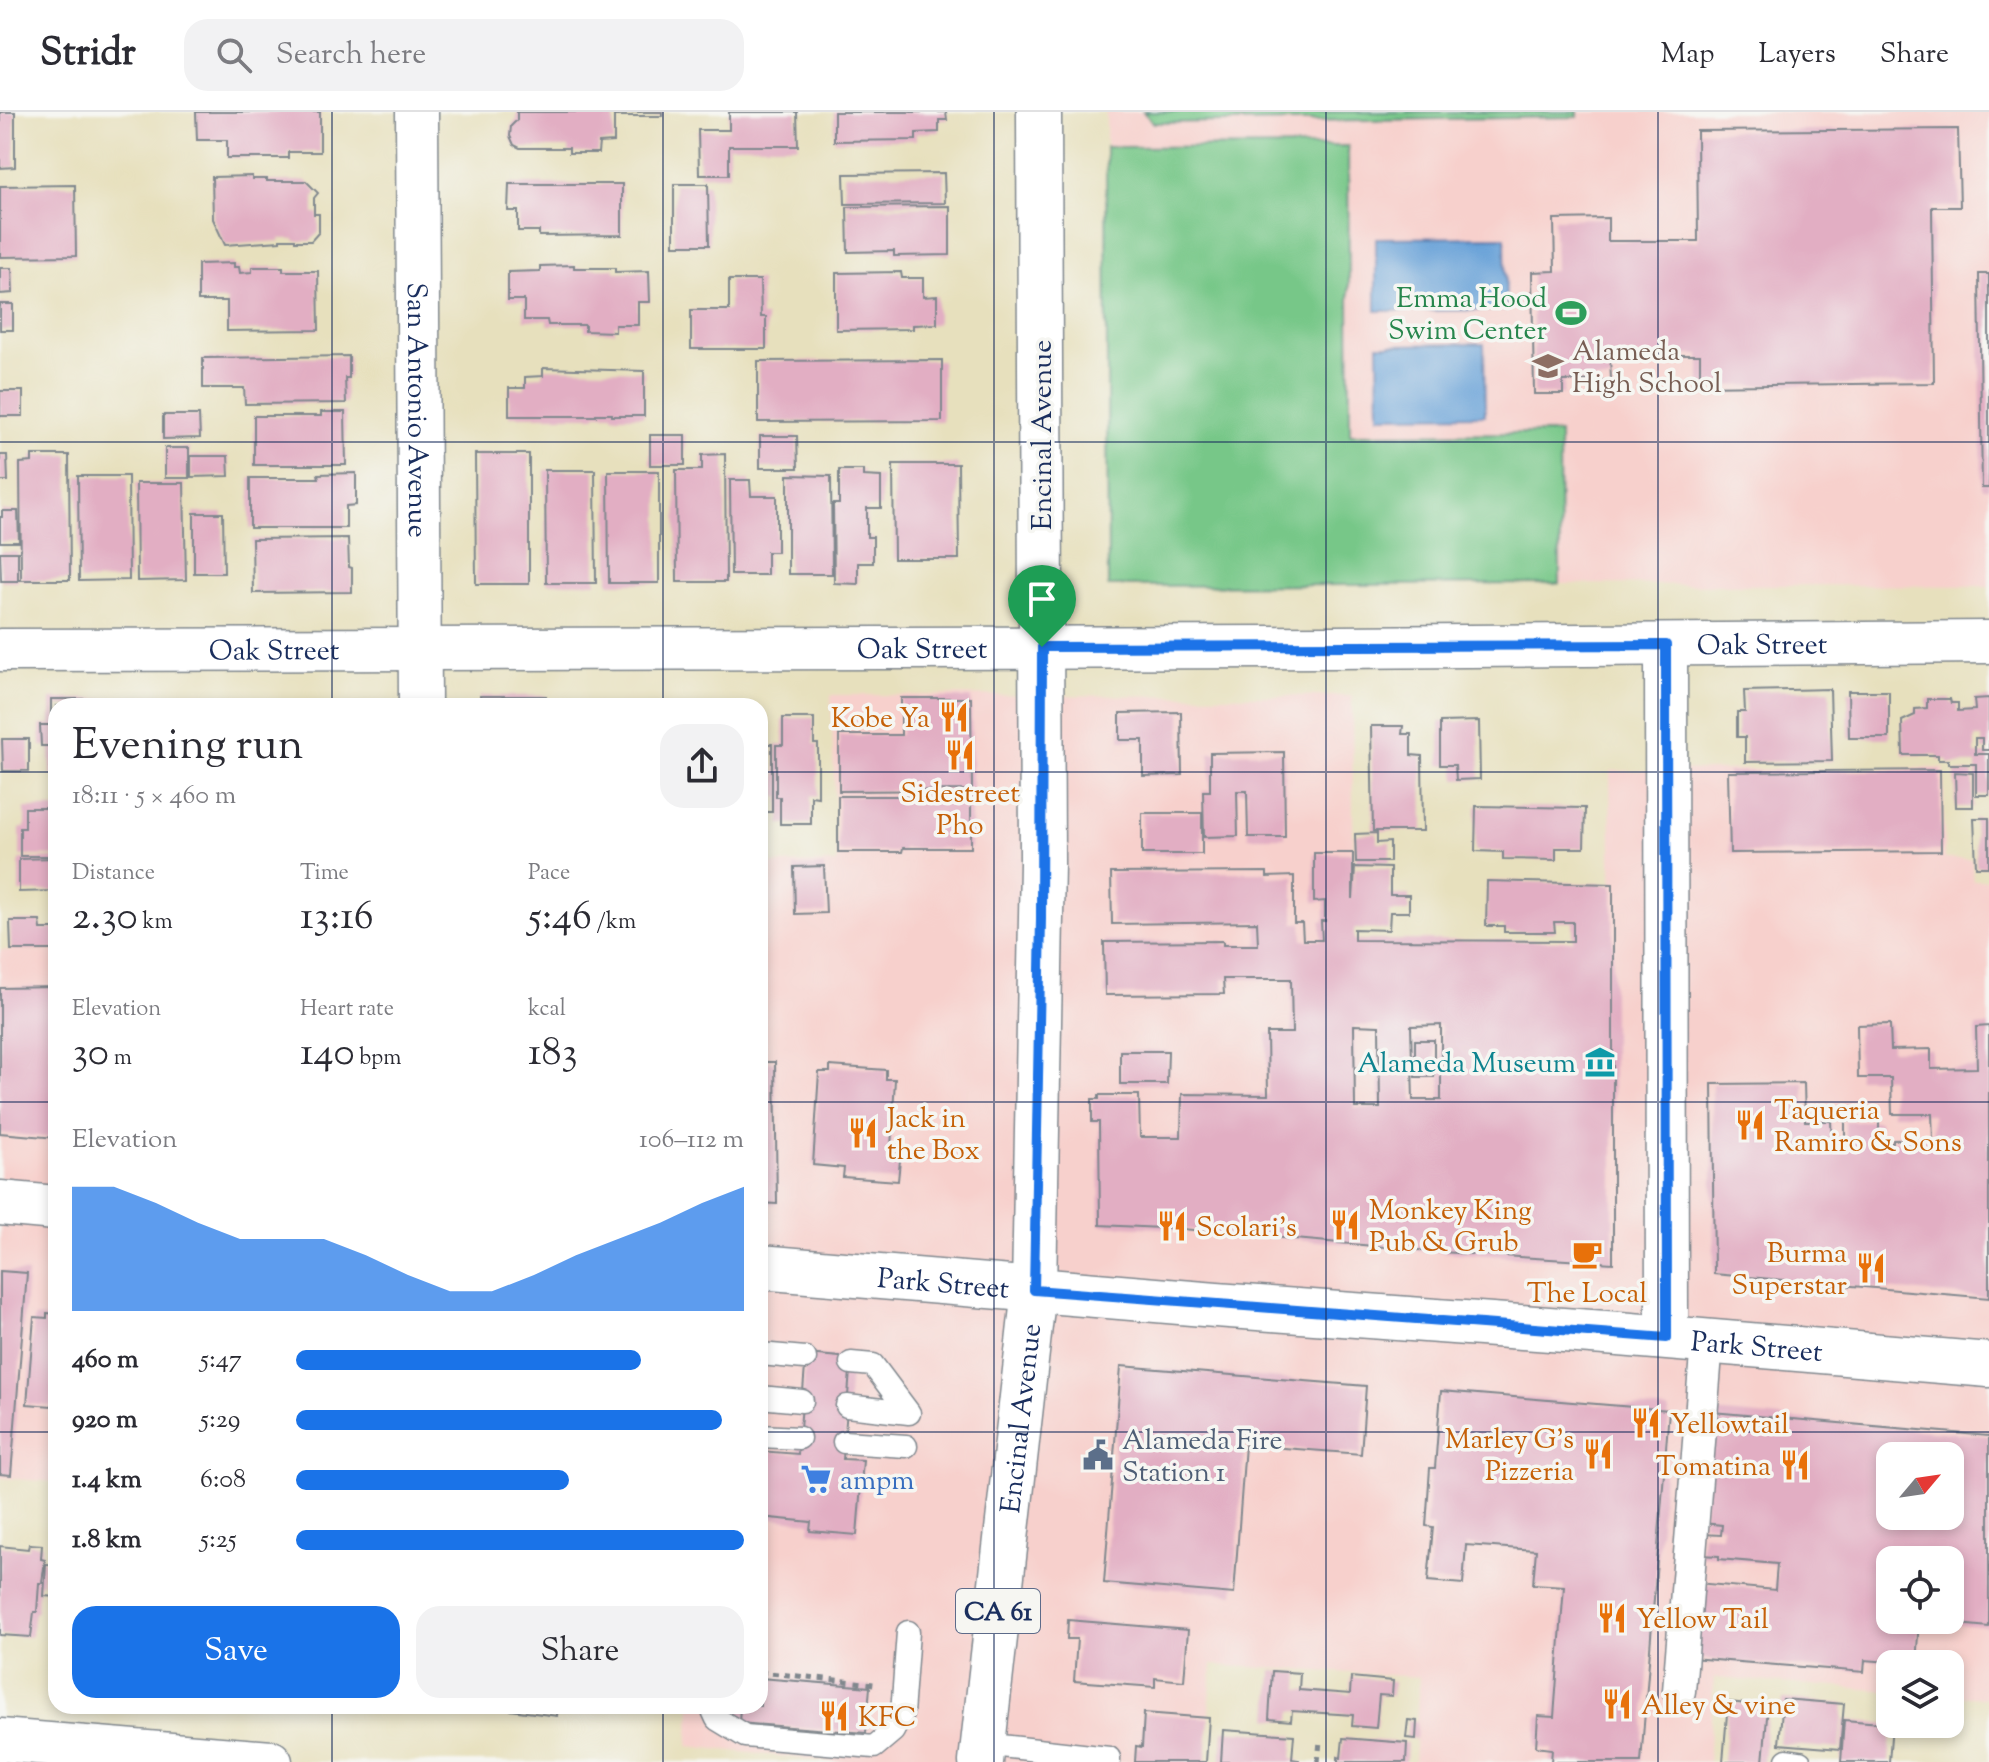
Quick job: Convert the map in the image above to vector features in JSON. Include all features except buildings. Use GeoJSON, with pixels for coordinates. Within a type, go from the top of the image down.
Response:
{"type":"FeatureCollection","features":[{"type":"Feature","properties":{"kind":"main road","name":"Encinal Avenue"},"geometry":{"type":"LineString","coordinates":[[982,1753],[1034,1290],[1041,918],[1039,112]]}},
{"type":"Feature","properties":{"kind":"main road"},"geometry":{"type":"LineString","coordinates":[[0,1203],[48,1207]]}},
{"type":"Feature","properties":{"kind":"main road","name":"Park Street"},"geometry":{"type":"LineString","coordinates":[[768,1268],[1989,1365]]}},
{"type":"Feature","properties":{"kind":"street","name":"San Antonio Avenue"},"geometry":{"type":"LineString","coordinates":[[417,112],[420,698]]}},
{"type":"Feature","properties":{"kind":"street","name":"Oak Street"},"geometry":{"type":"LineString","coordinates":[[0,650],[1989,642]]}},
{"type":"Feature","properties":{"kind":"street"},"geometry":{"type":"LineString","coordinates":[[1666,645],[1687,1340],[1679,1691]]}},
{"type":"Feature","properties":{"kind":"street"},"geometry":{"type":"LineString","coordinates":[[0,1740],[271,1762]]}},
{"type":"Feature","properties":{"kind":"lane"},"geometry":{"type":"LineString","coordinates":[[768,1355],[805,1358]]}},
{"type":"Feature","properties":{"kind":"lane"},"geometry":{"type":"LineString","coordinates":[[847,1406],[909,1413],[873,1365],[851,1363]]}},
{"type":"Feature","properties":{"kind":"lane"},"geometry":{"type":"LineString","coordinates":[[768,1398],[802,1401]]}},
{"type":"Feature","properties":{"kind":"lane"},"geometry":{"type":"LineString","coordinates":[[768,1436],[799,1438]]}},
{"type":"Feature","properties":{"kind":"lane"},"geometry":{"type":"LineString","coordinates":[[844,1442],[906,1446]]}},
{"type":"Feature","properties":{"kind":"lane"},"geometry":{"type":"LineString","coordinates":[[715,1714],[717,1719],[745,1736],[874,1747],[893,1731],[902,1714],[908,1632]]}},
{"type":"Feature","properties":{"kind":"lane"},"geometry":{"type":"LineString","coordinates":[[982,1753],[1109,1758],[1109,1762]]}},
{"type":"Feature","properties":{"kind":"path"},"geometry":{"type":"LineString","coordinates":[[768,1673],[904,1687]]}},
{"type":"Feature","properties":{"kind":"path"},"geometry":{"type":"LineString","coordinates":[[1318,1762],[1320,1741]]}},
{"type":"Feature","properties":{"kind":"shaded area","name":"Alameda High School"},"geometry":{"type":"Polygon","coordinates":[[[1106,112],[1989,112],[1989,586],[1108,586],[1106,112]]]}},
{"type":"Feature","properties":{"kind":"shaded area"},"geometry":{"type":"Polygon","coordinates":[[[831,695],[1352,696],[1354,940],[1612,940],[1610,771],[1944,768],[1944,859],[1972,859],[1973,880],[1989,880],[1989,1698],[1964,1697],[1964,1650],[1876,1650],[1876,1690],[1714,1678],[1708,1762],[1414,1762],[1419,1677],[1212,1665],[1206,1762],[834,1762],[688,1746],[690,1714],[768,1714],[768,864],[837,863],[831,695]]]}},
{"type":"Feature","properties":{"kind":"shaded area"},"geometry":{"type":"Polygon","coordinates":[[[0,950],[48,951],[48,1481],[0,1478],[0,950]]]}},
{"type":"Feature","properties":{"kind":"green space"},"geometry":{"type":"Polygon","coordinates":[[[1143,112],[1578,112],[1578,117],[1154,123],[1143,112]]]}},
{"type":"Feature","properties":{"kind":"green space"},"geometry":{"type":"Polygon","coordinates":[[[1348,146],[1350,434],[1559,433],[1560,584],[1108,586],[1106,147],[1348,146]]]}},
{"type":"Feature","properties":{"kind":"water","name":"Emma Hood Swim Center"},"geometry":{"type":"Polygon","coordinates":[[[1505,237],[1506,310],[1376,311],[1376,238],[1505,237]]]}},
{"type":"Feature","properties":{"kind":"water","name":"Emma Hood Swim Center"},"geometry":{"type":"Polygon","coordinates":[[[1484,344],[1485,415],[1379,416],[1378,345],[1484,344]]]}},
{"type":"Feature","properties":{"kind":"place","name":"Emma Hood Swim Center"},"geometry":{"type":"Point","coordinates":[1571,313]}},
{"type":"Feature","properties":{"kind":"place","name":"Alameda High School"},"geometry":{"type":"Point","coordinates":[1548,366]}},
{"type":"Feature","properties":{"kind":"place","name":"Kobe Ya"},"geometry":{"type":"Point","coordinates":[954,717]}},
{"type":"Feature","properties":{"kind":"place","name":"Sidestreet Pho"},"geometry":{"type":"Point","coordinates":[960,755]}},
{"type":"Feature","properties":{"kind":"place","name":"Alameda Museum"},"geometry":{"type":"Point","coordinates":[1600,1062]}},
{"type":"Feature","properties":{"kind":"place","name":"Taqueria Ramiro & Sons"},"geometry":{"type":"Point","coordinates":[1750,1125]}},
{"type":"Feature","properties":{"kind":"place","name":"Jack in the Box"},"geometry":{"type":"Point","coordinates":[863,1133]}},
{"type":"Feature","properties":{"kind":"place","name":"Monkey King Pub & Grub"},"geometry":{"type":"Point","coordinates":[1345,1225]}},
{"type":"Feature","properties":{"kind":"place","name":"Scolari's"},"geometry":{"type":"Point","coordinates":[1172,1226]}},
{"type":"Feature","properties":{"kind":"place","name":"The Local"},"geometry":{"type":"Point","coordinates":[1587,1254]}},
{"type":"Feature","properties":{"kind":"place","name":"Burma Superstar"},"geometry":{"type":"Point","coordinates":[1871,1268]}},
{"type":"Feature","properties":{"kind":"place","name":"Yellowtail"},"geometry":{"type":"Point","coordinates":[1646,1423]}},
{"type":"Feature","properties":{"kind":"place","name":"Marley G’s Pizzeria"},"geometry":{"type":"Point","coordinates":[1598,1454]}},
{"type":"Feature","properties":{"kind":"place","name":"Alameda Fire Station 1"},"geometry":{"type":"Point","coordinates":[1098,1455]}},
{"type":"Feature","properties":{"kind":"place","name":"Tomatina"},"geometry":{"type":"Point","coordinates":[1795,1465]}},
{"type":"Feature","properties":{"kind":"place","name":"ampm"},"geometry":{"type":"Point","coordinates":[816,1479]}},
{"type":"Feature","properties":{"kind":"place","name":"Yellow Tail"},"geometry":{"type":"Point","coordinates":[1612,1618]}},
{"type":"Feature","properties":{"kind":"place","name":"Alley & vine"},"geometry":{"type":"Point","coordinates":[1617,1704]}},
{"type":"Feature","properties":{"kind":"place","name":"KFC"},"geometry":{"type":"Point","coordinates":[834,1716]}},
{"type":"Feature","properties":{"kind":"route"},"geometry":{"type":"LineString","coordinates":[[1666,645],[1667,1338],[1034,1290],[1042,647],[1666,645]]}}]}
